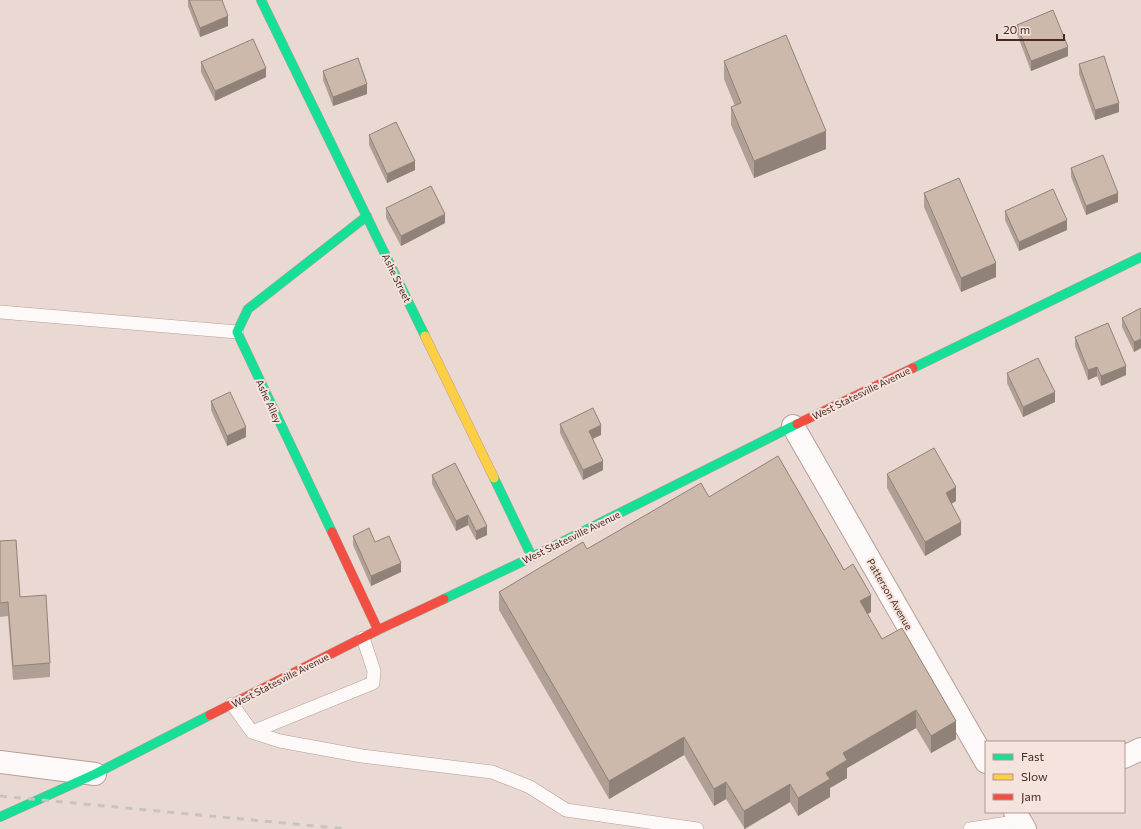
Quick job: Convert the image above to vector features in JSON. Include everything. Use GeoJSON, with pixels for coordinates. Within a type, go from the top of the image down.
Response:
{"type":"FeatureCollection","features":[{"type":"Feature","properties":{"kind":"street","name":"Ashe Street"},"geometry":{"type":"LineString","coordinates":[[261,0],[532,557]]}},
{"type":"Feature","properties":{"kind":"street"},"geometry":{"type":"LineString","coordinates":[[236,332],[248,309],[367,216]]}},
{"type":"Feature","properties":{"kind":"street","name":"West Statesville Avenue"},"geometry":{"type":"LineString","coordinates":[[0,817],[95,774],[378,630],[532,557],[793,426],[1141,257]]}},
{"type":"Feature","properties":{"kind":"street","name":"Ashe Alley"},"geometry":{"type":"LineString","coordinates":[[236,332],[378,630]]}},
{"type":"Feature","properties":{"kind":"street","name":"Patterson Avenue"},"geometry":{"type":"LineString","coordinates":[[793,426],[985,760]]}},
{"type":"Feature","properties":{"kind":"street"},"geometry":{"type":"LineString","coordinates":[[1125,757],[1141,749]]}},
{"type":"Feature","properties":{"kind":"street"},"geometry":{"type":"LineString","coordinates":[[0,762],[95,774]]}},
{"type":"Feature","properties":{"kind":"lane"},"geometry":{"type":"LineString","coordinates":[[0,312],[236,332]]}},
{"type":"Feature","properties":{"kind":"lane"},"geometry":{"type":"LineString","coordinates":[[252,732],[373,683],[374,671],[363,638]]}},
{"type":"Feature","properties":{"kind":"lane"},"geometry":{"type":"LineString","coordinates":[[232,704],[252,732],[280,741],[362,756],[492,772],[530,787],[566,810],[697,829]]}},
{"type":"Feature","properties":{"kind":"lane"},"geometry":{"type":"LineString","coordinates":[[970,829],[1020,821]]}},
{"type":"Feature","properties":{"kind":"building"},"geometry":{"type":"Polygon","coordinates":[[[189,0],[222,0],[228,16],[200,28],[189,0]]]}},
{"type":"Feature","properties":{"kind":"building"},"geometry":{"type":"Polygon","coordinates":[[[1053,10],[1068,47],[1031,61],[1017,25],[1053,10]]]}},
{"type":"Feature","properties":{"kind":"building"},"geometry":{"type":"Polygon","coordinates":[[[786,35],[826,131],[754,161],[731,107],[741,103],[724,61],[786,35]]]}},
{"type":"Feature","properties":{"kind":"building"},"geometry":{"type":"Polygon","coordinates":[[[253,39],[266,68],[215,91],[201,62],[253,39]]]}},
{"type":"Feature","properties":{"kind":"building"},"geometry":{"type":"Polygon","coordinates":[[[1104,56],[1119,103],[1095,110],[1079,64],[1104,56]]]}},
{"type":"Feature","properties":{"kind":"building"},"geometry":{"type":"Polygon","coordinates":[[[358,58],[367,84],[333,97],[323,71],[358,58]]]}},
{"type":"Feature","properties":{"kind":"building"},"geometry":{"type":"Polygon","coordinates":[[[396,122],[415,161],[387,174],[369,135],[396,122]]]}},
{"type":"Feature","properties":{"kind":"building"},"geometry":{"type":"Polygon","coordinates":[[[1103,155],[1118,193],[1086,206],[1071,168],[1103,155]]]}},
{"type":"Feature","properties":{"kind":"building"},"geometry":{"type":"Polygon","coordinates":[[[959,178],[996,263],[961,278],[924,193],[959,178]]]}},
{"type":"Feature","properties":{"kind":"building"},"geometry":{"type":"Polygon","coordinates":[[[431,186],[445,214],[401,236],[386,208],[431,186]]]}},
{"type":"Feature","properties":{"kind":"building"},"geometry":{"type":"Polygon","coordinates":[[[1053,189],[1067,220],[1019,242],[1005,211],[1053,189]]]}},
{"type":"Feature","properties":{"kind":"building"},"geometry":{"type":"Polygon","coordinates":[[[1141,308],[1141,339],[1134,342],[1122,318],[1141,308]]]}},
{"type":"Feature","properties":{"kind":"building"},"geometry":{"type":"Polygon","coordinates":[[[1108,323],[1126,366],[1101,376],[1097,367],[1088,370],[1075,337],[1108,323]]]}},
{"type":"Feature","properties":{"kind":"building"},"geometry":{"type":"Polygon","coordinates":[[[1038,358],[1055,392],[1023,407],[1007,373],[1038,358]]]}},
{"type":"Feature","properties":{"kind":"building"},"geometry":{"type":"Polygon","coordinates":[[[230,392],[246,427],[227,436],[211,401],[230,392]]]}},
{"type":"Feature","properties":{"kind":"building"},"geometry":{"type":"Polygon","coordinates":[[[593,408],[601,425],[589,431],[603,461],[583,470],[560,424],[593,408]]]}},
{"type":"Feature","properties":{"kind":"building"},"geometry":{"type":"Polygon","coordinates":[[[934,448],[956,487],[946,493],[961,522],[925,542],[887,474],[934,448]]]}},
{"type":"Feature","properties":{"kind":"building"},"geometry":{"type":"Polygon","coordinates":[[[778,456],[844,570],[853,564],[871,595],[860,601],[882,639],[902,628],[956,721],[931,736],[916,710],[843,753],[847,760],[826,773],[830,779],[798,798],[790,784],[744,811],[726,782],[714,789],[684,737],[609,781],[499,592],[583,542],[587,549],[701,483],[709,497],[778,456]]]}},
{"type":"Feature","properties":{"kind":"building"},"geometry":{"type":"Polygon","coordinates":[[[455,463],[487,526],[476,531],[468,515],[456,521],[432,475],[455,463]]]}},
{"type":"Feature","properties":{"kind":"building"},"geometry":{"type":"Polygon","coordinates":[[[369,528],[375,542],[389,536],[401,563],[371,576],[353,536],[369,528]]]}},
{"type":"Feature","properties":{"kind":"building"},"geometry":{"type":"Polygon","coordinates":[[[16,540],[20,597],[46,595],[50,663],[13,666],[8,602],[0,603],[0,541],[16,540]]]}},
{"type":"Feature","properties":{"kind":"railway"},"geometry":{"type":"LineString","coordinates":[[0,796],[347,829]]}},
{"type":"Feature","properties":{"kind":"traffic: fast"},"geometry":{"type":"LineString","coordinates":[[261,0],[425,336]]}},
{"type":"Feature","properties":{"kind":"traffic: fast"},"geometry":{"type":"LineString","coordinates":[[332,532],[237,332],[248,309],[367,216]]}},
{"type":"Feature","properties":{"kind":"traffic: fast"},"geometry":{"type":"LineString","coordinates":[[913,368],[1141,257]]}},
{"type":"Feature","properties":{"kind":"traffic: fast"},"geometry":{"type":"LineString","coordinates":[[444,599],[532,557],[797,424]]}},
{"type":"Feature","properties":{"kind":"traffic: fast"},"geometry":{"type":"LineString","coordinates":[[494,478],[532,557]]}},
{"type":"Feature","properties":{"kind":"traffic: fast"},"geometry":{"type":"LineString","coordinates":[[0,817],[95,774],[210,715]]}},
{"type":"Feature","properties":{"kind":"traffic: slow"},"geometry":{"type":"LineString","coordinates":[[425,336],[494,478]]}},
{"type":"Feature","properties":{"kind":"traffic: jam"},"geometry":{"type":"LineString","coordinates":[[797,424],[913,368]]}},
{"type":"Feature","properties":{"kind":"traffic: jam"},"geometry":{"type":"LineString","coordinates":[[332,532],[378,630]]}},
{"type":"Feature","properties":{"kind":"traffic: jam"},"geometry":{"type":"LineString","coordinates":[[210,715],[378,630],[444,599]]}}]}
